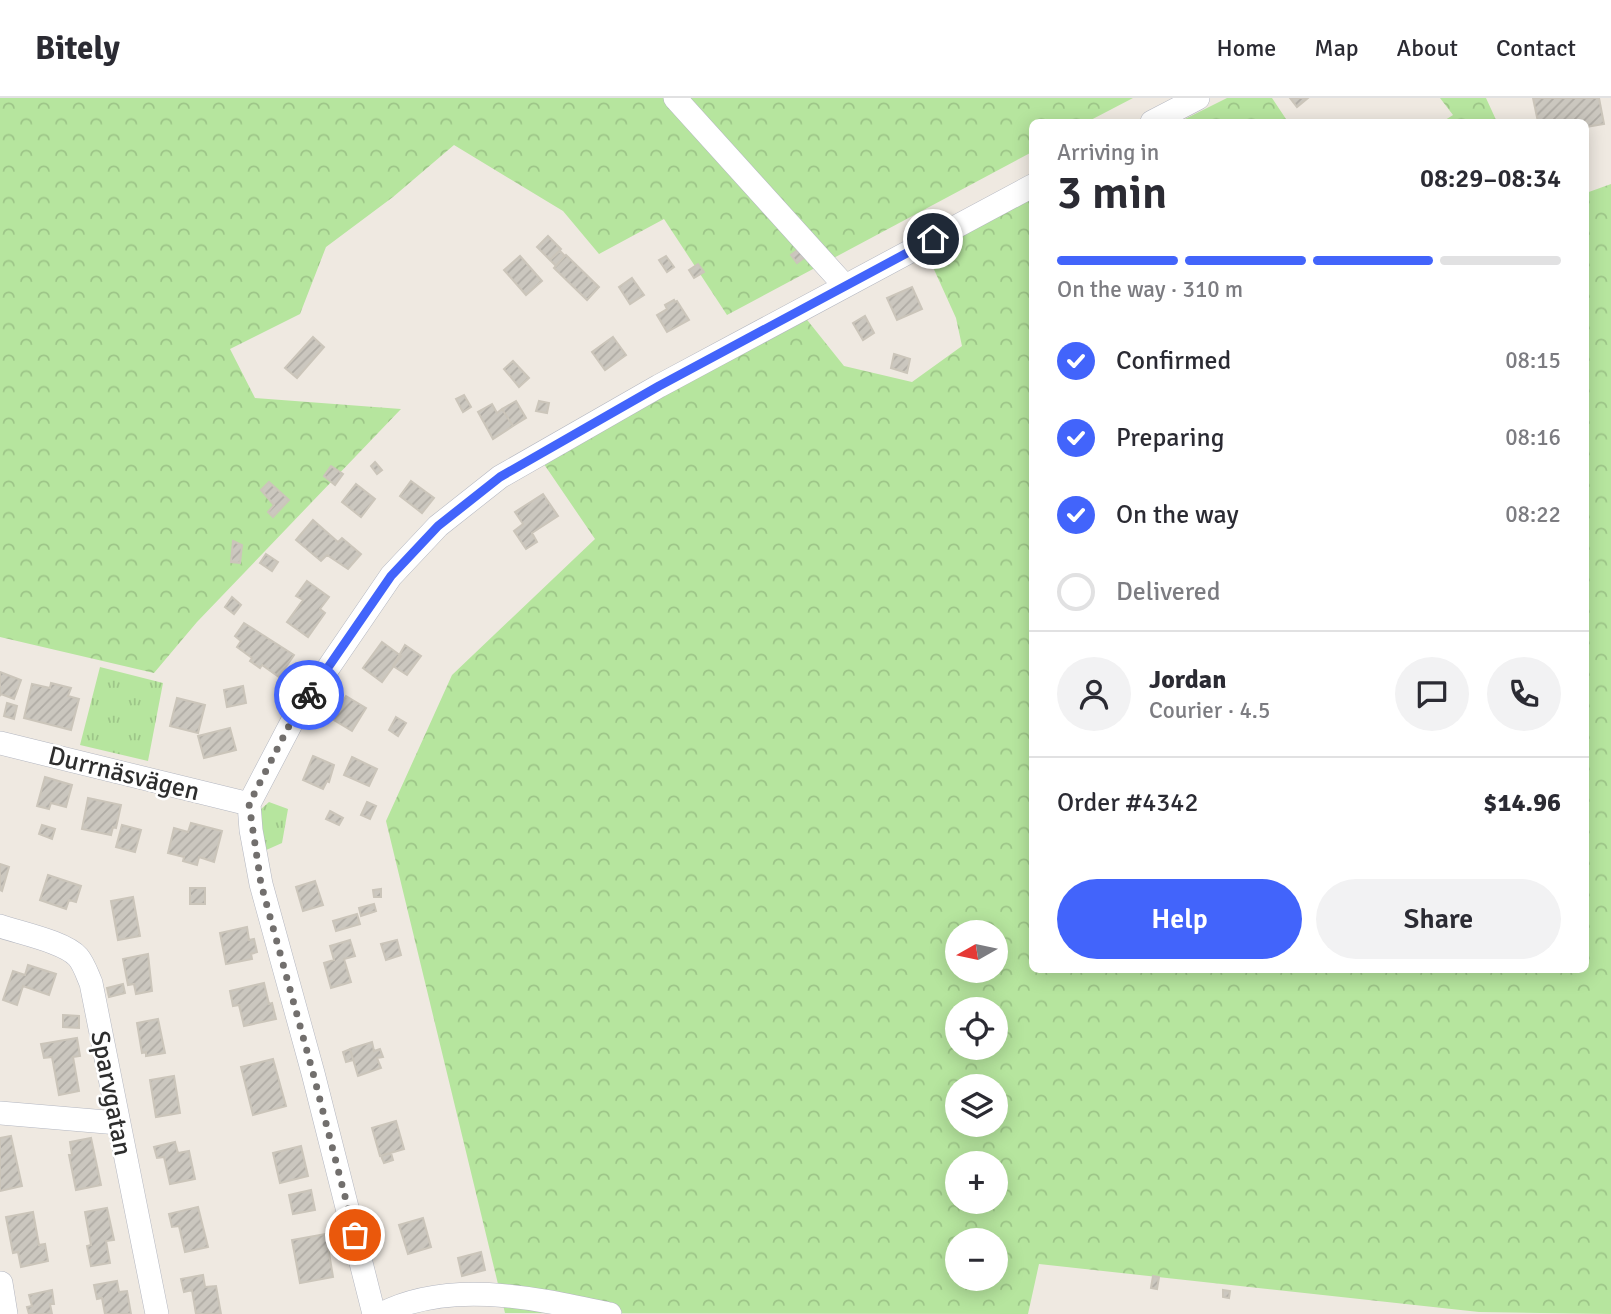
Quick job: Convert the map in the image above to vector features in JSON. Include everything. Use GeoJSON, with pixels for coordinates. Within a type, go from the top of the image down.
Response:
{"type":"FeatureCollection","features":[{"type":"Feature","properties":{"kind":"street"},"geometry":{"type":"LineString","coordinates":[[675,98],[845,286]]}},
{"type":"Feature","properties":{"kind":"street"},"geometry":{"type":"LineString","coordinates":[[1158,119],[1198,98]]}},
{"type":"Feature","properties":{"kind":"street"},"geometry":{"type":"LineString","coordinates":[[374,1314],[313,1073],[261,884],[249,804],[293,718],[391,576],[438,526],[500,477],[575,432],[1029,188]]}},
{"type":"Feature","properties":{"kind":"street","name":"Durrnäsvägen"},"geometry":{"type":"LineString","coordinates":[[0,743],[249,804]]}},
{"type":"Feature","properties":{"kind":"street","name":"Sparvgatan"},"geometry":{"type":"LineString","coordinates":[[0,926],[68,949],[78,956],[91,983],[158,1314]]}},
{"type":"Feature","properties":{"kind":"street"},"geometry":{"type":"LineString","coordinates":[[0,1113],[118,1123]]}},
{"type":"Feature","properties":{"kind":"street"},"geometry":{"type":"LineString","coordinates":[[1,1283],[6,1314]]}},
{"type":"Feature","properties":{"kind":"street"},"geometry":{"type":"LineString","coordinates":[[381,1314],[401,1304],[460,1295],[550,1302],[610,1314]]}},
{"type":"Feature","properties":{"kind":"green space"},"geometry":{"type":"Polygon","coordinates":[[[0,98],[1133,98],[1093,119],[1029,119],[1029,154],[727,315],[664,219],[599,254],[563,211],[454,145],[393,197],[326,247],[300,314],[230,349],[255,398],[401,409],[197,622],[154,673],[0,637],[0,98]]]}},
{"type":"Feature","properties":{"kind":"green space"},"geometry":{"type":"Polygon","coordinates":[[[1227,98],[1272,98],[1286,119],[1185,119],[1227,98]]]}},
{"type":"Feature","properties":{"kind":"green space"},"geometry":{"type":"Polygon","coordinates":[[[1440,98],[1486,98],[1496,119],[1447,119],[1453,115],[1440,98]]]}},
{"type":"Feature","properties":{"kind":"green space"},"geometry":{"type":"Polygon","coordinates":[[[1611,184],[1611,1314],[1479,1312],[1039,1264],[1028,1314],[505,1313],[386,821],[452,675],[595,539],[533,448],[796,306],[844,366],[912,382],[962,346],[956,318],[927,254],[1029,200],[1029,973],[1589,973],[1589,192],[1611,184]]]}},
{"type":"Feature","properties":{"kind":"green space"},"geometry":{"type":"Polygon","coordinates":[[[100,667],[163,683],[148,761],[80,745],[100,667]]]}},
{"type":"Feature","properties":{"kind":"green space"},"geometry":{"type":"Polygon","coordinates":[[[269,802],[288,809],[282,843],[264,851],[260,810],[269,802]]]}},
{"type":"Feature","properties":{"kind":"building"},"geometry":{"type":"Polygon","coordinates":[[[1290,98],[1308,98],[1297,107],[1290,98]]]}},
{"type":"Feature","properties":{"kind":"building"},"geometry":{"type":"Polygon","coordinates":[[[1533,98],[1599,98],[1604,124],[1589,126],[1589,119],[1537,119],[1533,98]]]}},
{"type":"Feature","properties":{"kind":"building"},"geometry":{"type":"Polygon","coordinates":[[[548,236],[561,249],[550,260],[537,247],[548,236]]]}},
{"type":"Feature","properties":{"kind":"building"},"geometry":{"type":"Polygon","coordinates":[[[799,249],[805,257],[797,263],[791,255],[799,249]]]}},
{"type":"Feature","properties":{"kind":"building"},"geometry":{"type":"Polygon","coordinates":[[[560,251],[565,256],[556,266],[550,260],[560,251]]]}},
{"type":"Feature","properties":{"kind":"building"},"geometry":{"type":"Polygon","coordinates":[[[566,255],[599,287],[587,300],[554,268],[566,255]]]}},
{"type":"Feature","properties":{"kind":"building"},"geometry":{"type":"Polygon","coordinates":[[[520,256],[542,281],[526,295],[504,270],[520,256]]]}},
{"type":"Feature","properties":{"kind":"building"},"geometry":{"type":"Polygon","coordinates":[[[666,256],[674,267],[667,272],[659,260],[666,256]]]}},
{"type":"Feature","properties":{"kind":"building"},"geometry":{"type":"Polygon","coordinates":[[[698,264],[704,272],[694,278],[689,270],[698,264]]]}},
{"type":"Feature","properties":{"kind":"building"},"geometry":{"type":"Polygon","coordinates":[[[632,278],[644,295],[630,304],[619,287],[632,278]]]}},
{"type":"Feature","properties":{"kind":"building"},"geometry":{"type":"Polygon","coordinates":[[[912,287],[922,309],[897,320],[887,298],[912,287]]]}},
{"type":"Feature","properties":{"kind":"building"},"geometry":{"type":"Polygon","coordinates":[[[674,300],[689,320],[667,332],[657,315],[667,309],[665,305],[674,300]]]}},
{"type":"Feature","properties":{"kind":"building"},"geometry":{"type":"Polygon","coordinates":[[[865,316],[874,333],[863,340],[853,323],[865,316]]]}},
{"type":"Feature","properties":{"kind":"building"},"geometry":{"type":"Polygon","coordinates":[[[313,337],[324,347],[297,378],[285,368],[313,337]]]}},
{"type":"Feature","properties":{"kind":"building"},"geometry":{"type":"Polygon","coordinates":[[[613,337],[626,355],[605,370],[592,352],[613,337]]]}},
{"type":"Feature","properties":{"kind":"building"},"geometry":{"type":"Polygon","coordinates":[[[894,354],[910,359],[907,373],[891,368],[894,354]]]}},
{"type":"Feature","properties":{"kind":"building"},"geometry":{"type":"Polygon","coordinates":[[[513,361],[529,378],[519,387],[504,369],[513,361]]]}},
{"type":"Feature","properties":{"kind":"building"},"geometry":{"type":"Polygon","coordinates":[[[464,395],[471,407],[463,412],[456,399],[464,395]]]}},
{"type":"Feature","properties":{"kind":"building"},"geometry":{"type":"Polygon","coordinates":[[[516,401],[526,418],[513,426],[502,409],[516,401]]]}},
{"type":"Feature","properties":{"kind":"building"},"geometry":{"type":"Polygon","coordinates":[[[539,401],[549,403],[547,413],[536,411],[539,401]]]}},
{"type":"Feature","properties":{"kind":"building"},"geometry":{"type":"Polygon","coordinates":[[[492,404],[497,413],[502,409],[513,426],[493,439],[478,412],[492,404]]]}},
{"type":"Feature","properties":{"kind":"building"},"geometry":{"type":"Polygon","coordinates":[[[375,462],[382,470],[377,474],[371,466],[375,462]]]}},
{"type":"Feature","properties":{"kind":"building"},"geometry":{"type":"Polygon","coordinates":[[[331,466],[343,474],[335,485],[324,476],[331,466]]]}},
{"type":"Feature","properties":{"kind":"building"},"geometry":{"type":"Polygon","coordinates":[[[411,481],[434,498],[422,513],[400,496],[411,481]]]}},
{"type":"Feature","properties":{"kind":"building"},"geometry":{"type":"Polygon","coordinates":[[[269,482],[289,500],[273,517],[268,512],[274,505],[261,490],[269,482]]]}},
{"type":"Feature","properties":{"kind":"building"},"geometry":{"type":"Polygon","coordinates":[[[356,484],[375,499],[361,517],[342,502],[356,484]]]}},
{"type":"Feature","properties":{"kind":"building"},"geometry":{"type":"Polygon","coordinates":[[[543,494],[558,516],[532,533],[537,542],[526,549],[514,531],[523,524],[515,512],[543,494]]]}},
{"type":"Feature","properties":{"kind":"building"},"geometry":{"type":"Polygon","coordinates":[[[313,520],[338,542],[342,538],[361,554],[348,569],[327,555],[321,561],[296,540],[313,520]]]}},
{"type":"Feature","properties":{"kind":"building"},"geometry":{"type":"Polygon","coordinates":[[[233,541],[242,545],[240,563],[231,562],[233,541]]]}},
{"type":"Feature","properties":{"kind":"building"},"geometry":{"type":"Polygon","coordinates":[[[266,554],[278,562],[272,571],[260,563],[266,554]]]}},
{"type":"Feature","properties":{"kind":"building"},"geometry":{"type":"Polygon","coordinates":[[[307,581],[329,597],[320,609],[325,613],[308,637],[287,622],[303,600],[296,596],[307,581]]]}},
{"type":"Feature","properties":{"kind":"building"},"geometry":{"type":"Polygon","coordinates":[[[232,597],[241,605],[234,614],[225,607],[232,597]]]}},
{"type":"Feature","properties":{"kind":"building"},"geometry":{"type":"Polygon","coordinates":[[[244,623],[294,655],[279,677],[262,665],[260,668],[250,661],[252,658],[237,647],[241,641],[235,636],[244,623]]]}},
{"type":"Feature","properties":{"kind":"building"},"geometry":{"type":"Polygon","coordinates":[[[382,642],[401,656],[382,682],[363,668],[382,642]]]}},
{"type":"Feature","properties":{"kind":"building"},"geometry":{"type":"Polygon","coordinates":[[[405,645],[421,656],[407,675],[393,666],[405,645]]]}},
{"type":"Feature","properties":{"kind":"building"},"geometry":{"type":"Polygon","coordinates":[[[0,672],[21,680],[14,699],[1,694],[0,696],[0,672]]]}},
{"type":"Feature","properties":{"kind":"building"},"geometry":{"type":"Polygon","coordinates":[[[51,683],[71,688],[68,696],[79,699],[71,730],[24,718],[32,684],[50,688],[51,683]]]}},
{"type":"Feature","properties":{"kind":"building"},"geometry":{"type":"Polygon","coordinates":[[[243,686],[246,703],[227,707],[224,690],[243,686]]]}},
{"type":"Feature","properties":{"kind":"building"},"geometry":{"type":"Polygon","coordinates":[[[346,696],[366,708],[352,731],[332,719],[346,696]]]}},
{"type":"Feature","properties":{"kind":"building"},"geometry":{"type":"Polygon","coordinates":[[[177,698],[205,705],[198,733],[170,726],[177,698]]]}},
{"type":"Feature","properties":{"kind":"building"},"geometry":{"type":"Polygon","coordinates":[[[7,703],[17,706],[14,719],[4,716],[7,703]]]}},
{"type":"Feature","properties":{"kind":"building"},"geometry":{"type":"Polygon","coordinates":[[[396,717],[406,723],[398,736],[389,730],[396,717]]]}},
{"type":"Feature","properties":{"kind":"building"},"geometry":{"type":"Polygon","coordinates":[[[230,728],[236,750],[204,758],[198,736],[230,728]]]}},
{"type":"Feature","properties":{"kind":"building"},"geometry":{"type":"Polygon","coordinates":[[[313,756],[334,765],[329,782],[327,781],[323,789],[303,780],[313,756]]]}},
{"type":"Feature","properties":{"kind":"building"},"geometry":{"type":"Polygon","coordinates":[[[352,757],[377,769],[369,786],[344,775],[352,757]]]}},
{"type":"Feature","properties":{"kind":"building"},"geometry":{"type":"Polygon","coordinates":[[[45,777],[72,785],[66,807],[51,803],[49,809],[37,806],[45,777]]]}},
{"type":"Feature","properties":{"kind":"building"},"geometry":{"type":"Polygon","coordinates":[[[88,798],[121,805],[116,828],[113,827],[111,835],[82,829],[88,798]]]}},
{"type":"Feature","properties":{"kind":"building"},"geometry":{"type":"Polygon","coordinates":[[[367,802],[376,806],[370,819],[361,815],[367,802]]]}},
{"type":"Feature","properties":{"kind":"building"},"geometry":{"type":"Polygon","coordinates":[[[330,811],[343,818],[339,825],[326,819],[330,811]]]}},
{"type":"Feature","properties":{"kind":"building"},"geometry":{"type":"Polygon","coordinates":[[[191,823],[222,831],[214,862],[199,857],[197,865],[183,861],[184,857],[168,853],[174,828],[188,832],[191,823]]]}},
{"type":"Feature","properties":{"kind":"building"},"geometry":{"type":"Polygon","coordinates":[[[42,825],[55,829],[52,839],[39,834],[42,825]]]}},
{"type":"Feature","properties":{"kind":"building"},"geometry":{"type":"Polygon","coordinates":[[[122,825],[141,830],[135,852],[116,847],[122,825]]]}},
{"type":"Feature","properties":{"kind":"building"},"geometry":{"type":"Polygon","coordinates":[[[0,864],[9,867],[2,891],[0,890],[0,864]]]}},
{"type":"Feature","properties":{"kind":"building"},"geometry":{"type":"Polygon","coordinates":[[[48,875],[81,886],[76,902],[69,900],[66,909],[40,900],[48,875]]]}},
{"type":"Feature","properties":{"kind":"building"},"geometry":{"type":"Polygon","coordinates":[[[315,881],[323,905],[303,911],[296,887],[315,881]]]}},
{"type":"Feature","properties":{"kind":"building"},"geometry":{"type":"Polygon","coordinates":[[[190,888],[205,888],[205,904],[190,904],[190,888]]]}},
{"type":"Feature","properties":{"kind":"building"},"geometry":{"type":"Polygon","coordinates":[[[381,889],[381,897],[374,897],[373,890],[381,889]]]}},
{"type":"Feature","properties":{"kind":"building"},"geometry":{"type":"Polygon","coordinates":[[[133,897],[140,936],[118,940],[111,901],[133,897]]]}},
{"type":"Feature","properties":{"kind":"building"},"geometry":{"type":"Polygon","coordinates":[[[374,904],[376,911],[361,916],[359,908],[374,904]]]}},
{"type":"Feature","properties":{"kind":"building"},"geometry":{"type":"Polygon","coordinates":[[[357,914],[360,924],[336,931],[333,921],[357,914]]]}},
{"type":"Feature","properties":{"kind":"building"},"geometry":{"type":"Polygon","coordinates":[[[247,927],[249,940],[254,939],[257,952],[251,954],[252,959],[226,964],[220,933],[247,927]]]}},
{"type":"Feature","properties":{"kind":"building"},"geometry":{"type":"Polygon","coordinates":[[[350,940],[355,956],[344,959],[351,982],[331,988],[324,963],[334,960],[330,946],[350,940]]]}},
{"type":"Feature","properties":{"kind":"building"},"geometry":{"type":"Polygon","coordinates":[[[397,940],[401,955],[386,960],[381,944],[397,940]]]}},
{"type":"Feature","properties":{"kind":"building"},"geometry":{"type":"Polygon","coordinates":[[[148,954],[152,991],[136,994],[134,984],[128,985],[123,959],[148,954]]]}},
{"type":"Feature","properties":{"kind":"building"},"geometry":{"type":"Polygon","coordinates":[[[28,965],[56,974],[49,995],[23,986],[17,1005],[3,1000],[13,971],[25,975],[28,965]]]}},
{"type":"Feature","properties":{"kind":"building"},"geometry":{"type":"Polygon","coordinates":[[[264,983],[276,1019],[244,1026],[239,1005],[233,1006],[230,991],[264,983]]]}},
{"type":"Feature","properties":{"kind":"building"},"geometry":{"type":"Polygon","coordinates":[[[123,984],[125,993],[109,997],[107,988],[123,984]]]}},
{"type":"Feature","properties":{"kind":"building"},"geometry":{"type":"Polygon","coordinates":[[[63,1015],[79,1016],[79,1028],[63,1027],[63,1015]]]}},
{"type":"Feature","properties":{"kind":"building"},"geometry":{"type":"Polygon","coordinates":[[[158,1019],[165,1053],[146,1056],[146,1052],[142,1053],[137,1023],[158,1019]]]}},
{"type":"Feature","properties":{"kind":"building"},"geometry":{"type":"Polygon","coordinates":[[[77,1038],[80,1056],[73,1057],[79,1091],[59,1095],[52,1057],[44,1058],[41,1044],[77,1038]]]}},
{"type":"Feature","properties":{"kind":"building"},"geometry":{"type":"Polygon","coordinates":[[[372,1042],[374,1051],[380,1049],[383,1057],[377,1058],[381,1068],[358,1076],[350,1049],[372,1042]]]}},
{"type":"Feature","properties":{"kind":"building"},"geometry":{"type":"Polygon","coordinates":[[[350,1049],[353,1060],[346,1062],[343,1052],[350,1049]]]}},
{"type":"Feature","properties":{"kind":"building"},"geometry":{"type":"Polygon","coordinates":[[[273,1059],[286,1106],[253,1115],[241,1067],[273,1059]]]}},
{"type":"Feature","properties":{"kind":"building"},"geometry":{"type":"Polygon","coordinates":[[[174,1076],[180,1113],[156,1117],[150,1080],[174,1076]]]}},
{"type":"Feature","properties":{"kind":"building"},"geometry":{"type":"Polygon","coordinates":[[[396,1121],[404,1149],[380,1156],[372,1128],[396,1121]]]}},
{"type":"Feature","properties":{"kind":"building"},"geometry":{"type":"Polygon","coordinates":[[[11,1136],[22,1186],[0,1191],[0,1138],[11,1136]]]}},
{"type":"Feature","properties":{"kind":"building"},"geometry":{"type":"Polygon","coordinates":[[[91,1138],[101,1185],[76,1190],[69,1155],[72,1155],[70,1142],[91,1138]]]}},
{"type":"Feature","properties":{"kind":"building"},"geometry":{"type":"Polygon","coordinates":[[[175,1142],[178,1153],[189,1151],[195,1179],[170,1184],[164,1157],[157,1158],[154,1147],[175,1142]]]}},
{"type":"Feature","properties":{"kind":"building"},"geometry":{"type":"Polygon","coordinates":[[[301,1146],[308,1176],[280,1183],[273,1153],[301,1146]]]}},
{"type":"Feature","properties":{"kind":"building"},"geometry":{"type":"Polygon","coordinates":[[[391,1153],[393,1160],[384,1163],[381,1156],[391,1153]]]}},
{"type":"Feature","properties":{"kind":"building"},"geometry":{"type":"Polygon","coordinates":[[[311,1190],[315,1210],[293,1214],[289,1195],[311,1190]]]}},
{"type":"Feature","properties":{"kind":"building"},"geometry":{"type":"Polygon","coordinates":[[[198,1207],[208,1247],[185,1252],[179,1226],[172,1227],[169,1214],[198,1207]]]}},
{"type":"Feature","properties":{"kind":"building"},"geometry":{"type":"Polygon","coordinates":[[[107,1208],[114,1240],[106,1241],[110,1263],[91,1266],[87,1246],[91,1245],[85,1212],[107,1208]]]}},
{"type":"Feature","properties":{"kind":"building"},"geometry":{"type":"Polygon","coordinates":[[[33,1212],[39,1245],[45,1244],[48,1261],[21,1267],[18,1252],[13,1253],[6,1217],[33,1212]]]}},
{"type":"Feature","properties":{"kind":"building"},"geometry":{"type":"Polygon","coordinates":[[[423,1218],[431,1247],[408,1254],[399,1225],[423,1218]]]}},
{"type":"Feature","properties":{"kind":"building"},"geometry":{"type":"Polygon","coordinates":[[[326,1234],[333,1277],[300,1283],[292,1240],[326,1234]]]}},
{"type":"Feature","properties":{"kind":"building"},"geometry":{"type":"Polygon","coordinates":[[[481,1252],[485,1270],[462,1276],[458,1258],[481,1252]]]}},
{"type":"Feature","properties":{"kind":"building"},"geometry":{"type":"Polygon","coordinates":[[[203,1275],[205,1287],[216,1286],[221,1314],[196,1314],[192,1290],[184,1292],[181,1279],[203,1275]]]}},
{"type":"Feature","properties":{"kind":"building"},"geometry":{"type":"Polygon","coordinates":[[[1153,1276],[1159,1277],[1157,1289],[1151,1288],[1153,1276]]]}},
{"type":"Feature","properties":{"kind":"building"},"geometry":{"type":"Polygon","coordinates":[[[117,1281],[119,1292],[127,1291],[131,1314],[105,1314],[102,1298],[97,1299],[94,1285],[117,1281]]]}},
{"type":"Feature","properties":{"kind":"building"},"geometry":{"type":"Polygon","coordinates":[[[52,1290],[52,1314],[29,1314],[27,1307],[32,1306],[29,1295],[52,1290]]]}},
{"type":"Feature","properties":{"kind":"building"},"geometry":{"type":"Polygon","coordinates":[[[1223,1290],[1230,1291],[1229,1298],[1223,1297],[1223,1290]]]}},
{"type":"Feature","properties":{"kind":"way so far"},"geometry":{"type":"LineString","coordinates":[[309,695],[293,718],[249,804],[251,830],[261,884],[355,1235]]}},
{"type":"Feature","properties":{"kind":"route"},"geometry":{"type":"LineString","coordinates":[[309,695],[391,576],[438,526],[500,477],[575,432],[933,239]]}}]}
